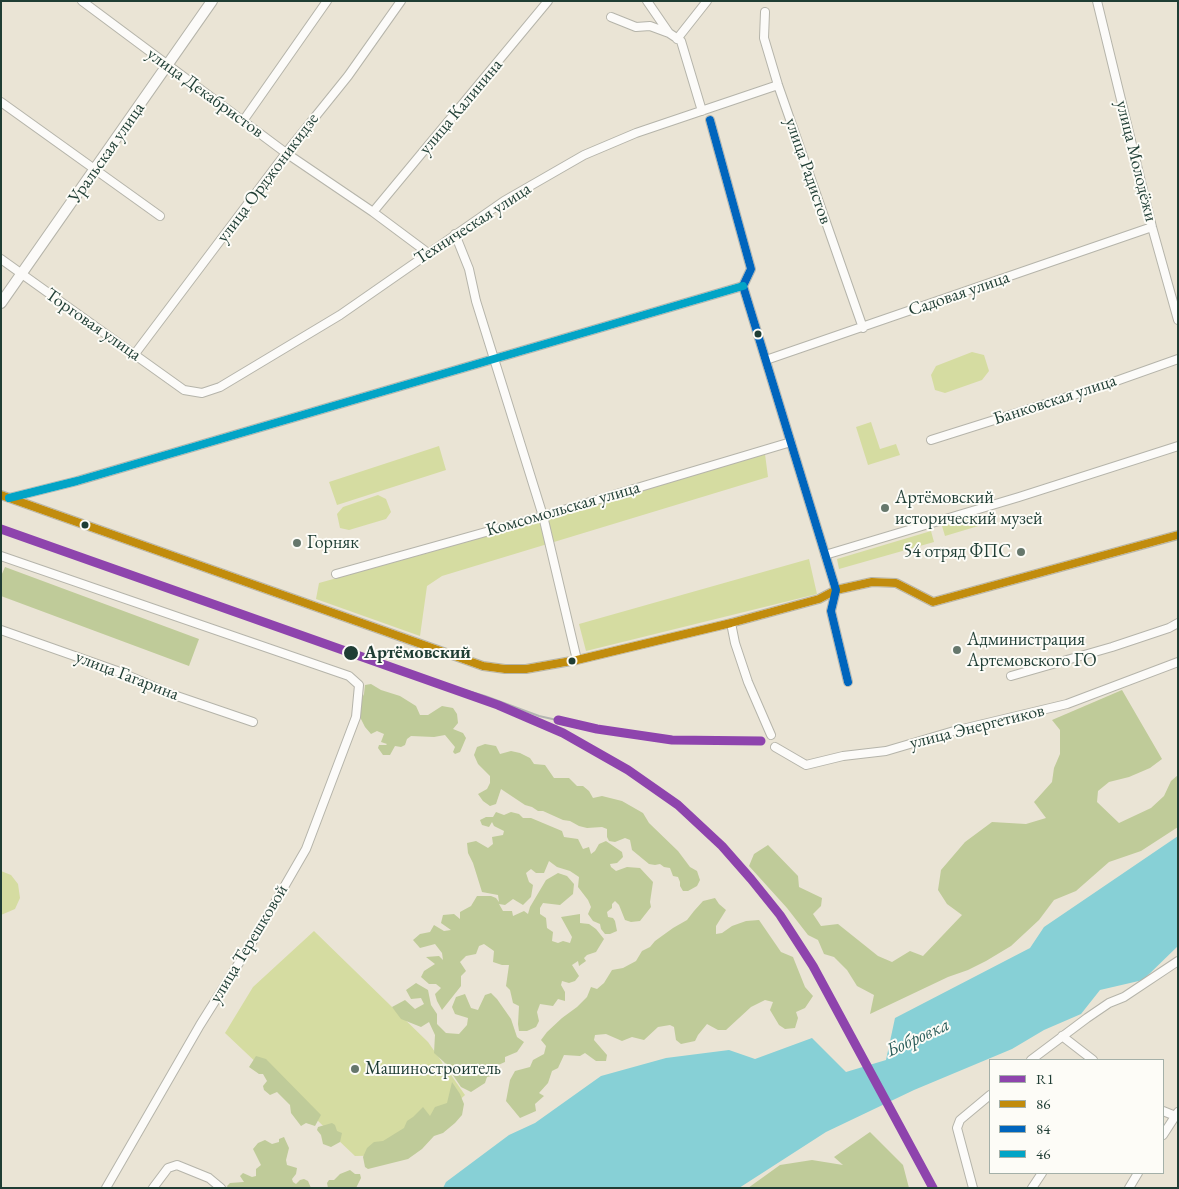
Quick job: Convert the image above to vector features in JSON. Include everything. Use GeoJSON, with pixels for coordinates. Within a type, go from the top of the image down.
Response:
{"type":"FeatureCollection","features":[{"type":"Feature","properties":{"kind":"main road","name":"Уральская улица"},"geometry":{"type":"LineString","coordinates":[[1,303],[212,1]]}},
{"type":"Feature","properties":{"kind":"street","name":"улица Декабристов"},"geometry":{"type":"LineString","coordinates":[[82,1],[286,153],[374,212],[428,253]]}},
{"type":"Feature","properties":{"kind":"street"},"geometry":{"type":"LineString","coordinates":[[243,121],[327,1]]}},
{"type":"Feature","properties":{"kind":"street","name":"улица Орджоникидзе"},"geometry":{"type":"LineString","coordinates":[[134,354],[286,153],[348,76],[401,1]]}},
{"type":"Feature","properties":{"kind":"street","name":"улица Калинина"},"geometry":{"type":"LineString","coordinates":[[374,212],[548,1]]}},
{"type":"Feature","properties":{"kind":"street"},"geometry":{"type":"LineString","coordinates":[[647,1],[669,33]]}},
{"type":"Feature","properties":{"kind":"street"},"geometry":{"type":"LineString","coordinates":[[678,39],[707,1]]}},
{"type":"Feature","properties":{"kind":"street","name":"улица Молодёжи"},"geometry":{"type":"LineString","coordinates":[[1097,1],[1152,227],[1178,320]]}},
{"type":"Feature","properties":{"kind":"street","name":"улица Радистов"},"geometry":{"type":"LineString","coordinates":[[765,12],[764,38],[778,85],[864,328]]}},
{"type":"Feature","properties":{"kind":"street"},"geometry":{"type":"LineString","coordinates":[[611,17],[636,27],[650,26],[669,33],[681,41],[702,111]]}},
{"type":"Feature","properties":{"kind":"street","name":"Техническая улица"},"geometry":{"type":"LineString","coordinates":[[184,390],[202,393],[220,387],[340,315],[504,201],[584,155],[636,133],[778,85]]}},
{"type":"Feature","properties":{"kind":"street"},"geometry":{"type":"LineString","coordinates":[[1,102],[160,216]]}},
{"type":"Feature","properties":{"kind":"street"},"geometry":{"type":"LineString","coordinates":[[710,120],[751,269],[743,286],[836,590],[831,611],[848,682]]}},
{"type":"Feature","properties":{"kind":"street","name":"Садовая улица"},"geometry":{"type":"LineString","coordinates":[[766,360],[864,328],[1152,227]]}},
{"type":"Feature","properties":{"kind":"street"},"geometry":{"type":"LineString","coordinates":[[455,234],[468,268],[476,301],[543,516],[578,660]]}},
{"type":"Feature","properties":{"kind":"street","name":"Торговая улица"},"geometry":{"type":"LineString","coordinates":[[1,259],[184,390]]}},
{"type":"Feature","properties":{"kind":"street"},"geometry":{"type":"LineString","coordinates":[[5,497],[78,481],[743,286]]}},
{"type":"Feature","properties":{"kind":"street","name":"Банковская улица"},"geometry":{"type":"LineString","coordinates":[[931,440],[1102,386],[1178,359]]}},
{"type":"Feature","properties":{"kind":"street","name":"Комсомольская улица"},"geometry":{"type":"LineString","coordinates":[[336,574],[543,516],[791,442]]}},
{"type":"Feature","properties":{"kind":"street"},"geometry":{"type":"LineString","coordinates":[[825,555],[1019,497],[1178,446]]}},
{"type":"Feature","properties":{"kind":"street"},"geometry":{"type":"LineString","coordinates":[[5,497],[483,666],[505,669],[526,669],[578,660],[731,624],[819,599],[836,590],[872,582],[896,583],[933,602],[1178,535]]}},
{"type":"Feature","properties":{"kind":"street","name":"улица Терешковой"},"geometry":{"type":"LineString","coordinates":[[1,556],[349,676],[359,685],[356,717],[306,849],[254,939],[190,1041],[106,1188]]}},
{"type":"Feature","properties":{"kind":"street"},"geometry":{"type":"LineString","coordinates":[[731,624],[735,643],[748,682],[771,734]]}},
{"type":"Feature","properties":{"kind":"street"},"geometry":{"type":"LineString","coordinates":[[1011,676],[1112,647],[1178,624]]}},
{"type":"Feature","properties":{"kind":"street","name":"улица Гагарина"},"geometry":{"type":"LineString","coordinates":[[1,630],[120,672],[171,694],[253,722]]}},
{"type":"Feature","properties":{"kind":"street","name":"улица Энергетиков"},"geometry":{"type":"LineString","coordinates":[[775,747],[806,765],[843,756],[886,750],[954,731],[1067,704],[1178,662]]}},
{"type":"Feature","properties":{"kind":"street"},"geometry":{"type":"LineString","coordinates":[[1032,1059],[1086,1018],[1124,997],[1178,961]]}},
{"type":"Feature","properties":{"kind":"street"},"geometry":{"type":"LineString","coordinates":[[1062,1036],[1092,1059]]}},
{"type":"Feature","properties":{"kind":"street"},"geometry":{"type":"LineString","coordinates":[[973,1188],[957,1128],[960,1120],[989,1096]]}},
{"type":"Feature","properties":{"kind":"street"},"geometry":{"type":"LineString","coordinates":[[1164,1112],[1177,1115],[1164,1134]]}},
{"type":"Feature","properties":{"kind":"street"},"geometry":{"type":"LineString","coordinates":[[153,1188],[168,1168],[177,1165],[210,1178],[221,1188]]}},
{"type":"Feature","properties":{"kind":"street"},"geometry":{"type":"LineString","coordinates":[[1032,1188],[1041,1174]]}},
{"type":"Feature","properties":{"kind":"street"},"geometry":{"type":"LineString","coordinates":[[1129,1188],[1137,1174]]}},
{"type":"Feature","properties":{"kind":"green space"},"geometry":{"type":"Polygon","coordinates":[[[972,352],[984,355],[989,371],[982,380],[945,393],[935,390],[931,375],[936,366],[972,352]]]}},
{"type":"Feature","properties":{"kind":"green space"},"geometry":{"type":"Polygon","coordinates":[[[871,422],[880,449],[896,444],[900,455],[868,465],[856,427],[871,422]]]}},
{"type":"Feature","properties":{"kind":"green space"},"geometry":{"type":"Polygon","coordinates":[[[439,446],[446,470],[337,505],[329,482],[439,446]]]}},
{"type":"Feature","properties":{"kind":"green space"},"geometry":{"type":"Polygon","coordinates":[[[765,454],[768,477],[442,576],[427,586],[420,636],[316,599],[319,583],[765,454]]]}},
{"type":"Feature","properties":{"kind":"green space"},"geometry":{"type":"Polygon","coordinates":[[[378,495],[386,499],[391,512],[386,519],[349,530],[340,528],[337,514],[343,507],[378,495]]]}},
{"type":"Feature","properties":{"kind":"green space"},"geometry":{"type":"Polygon","coordinates":[[[982,514],[985,524],[945,536],[942,526],[982,514]]]}},
{"type":"Feature","properties":{"kind":"green space"},"geometry":{"type":"Polygon","coordinates":[[[931,531],[934,542],[839,569],[837,559],[931,531]]]}},
{"type":"Feature","properties":{"kind":"green space"},"geometry":{"type":"Polygon","coordinates":[[[809,559],[817,594],[586,651],[579,624],[809,559]]]}},
{"type":"Feature","properties":{"kind":"green space"},"geometry":{"type":"Polygon","coordinates":[[[5,567],[199,639],[189,666],[1,596],[1,576],[5,567]]]}},
{"type":"Feature","properties":{"kind":"green space"},"geometry":{"type":"Polygon","coordinates":[[[371,684],[381,690],[400,696],[416,706],[420,715],[428,715],[442,706],[453,708],[457,714],[458,723],[453,729],[463,733],[466,738],[460,752],[455,754],[453,752],[455,747],[445,735],[434,737],[411,736],[407,739],[405,745],[401,747],[395,746],[390,755],[383,755],[378,748],[379,745],[387,744],[381,742],[384,734],[377,731],[371,734],[359,715],[365,685],[371,684]]]}},
{"type":"Feature","properties":{"kind":"green space"},"geometry":{"type":"Polygon","coordinates":[[[1122,690],[1162,759],[1150,768],[1129,777],[1109,782],[1098,791],[1097,802],[1119,823],[1151,808],[1164,796],[1171,781],[1178,775],[1178,827],[1141,851],[1109,862],[1076,891],[1054,900],[1039,920],[1011,946],[968,970],[948,977],[870,1014],[874,995],[857,986],[847,970],[834,957],[824,954],[818,940],[808,935],[787,908],[749,866],[754,854],[768,845],[798,876],[799,887],[822,898],[821,906],[813,914],[821,926],[838,924],[878,956],[892,962],[910,951],[923,956],[962,915],[947,904],[938,890],[941,870],[965,842],[992,822],[1026,824],[1046,818],[1034,802],[1052,782],[1054,768],[1060,754],[1060,730],[1052,720],[1122,690]]]}},
{"type":"Feature","properties":{"kind":"green space"},"geometry":{"type":"Polygon","coordinates":[[[485,744],[496,746],[500,754],[511,751],[520,753],[530,758],[534,764],[545,765],[554,778],[569,778],[577,786],[583,786],[589,791],[593,798],[602,796],[622,801],[643,813],[649,823],[678,851],[690,867],[697,871],[700,880],[697,886],[688,891],[683,891],[678,877],[673,876],[670,868],[660,864],[649,864],[632,850],[630,840],[625,838],[615,842],[609,841],[607,829],[602,827],[587,828],[579,826],[543,811],[538,811],[501,789],[496,804],[490,806],[478,794],[487,789],[490,783],[490,776],[478,764],[474,755],[477,747],[485,744]]]}},
{"type":"Feature","properties":{"kind":"green space"},"geometry":{"type":"Polygon","coordinates":[[[496,812],[504,815],[511,812],[519,814],[523,818],[531,818],[562,831],[564,837],[578,839],[583,849],[589,847],[591,854],[599,844],[606,841],[622,852],[623,857],[617,863],[610,864],[611,867],[616,871],[627,867],[640,868],[653,882],[651,907],[640,921],[631,922],[625,920],[619,905],[615,901],[612,904],[612,908],[607,912],[608,917],[613,918],[615,921],[617,931],[610,934],[605,934],[600,924],[593,921],[588,914],[591,907],[578,887],[579,877],[570,871],[557,867],[549,861],[544,873],[536,873],[531,869],[526,873],[529,882],[533,885],[531,897],[523,905],[513,899],[505,905],[499,904],[503,911],[512,911],[513,916],[524,911],[528,914],[530,907],[546,880],[558,873],[567,876],[574,884],[573,894],[560,905],[543,903],[540,908],[540,914],[546,918],[547,928],[553,932],[552,941],[570,943],[572,937],[561,917],[580,914],[580,923],[589,924],[604,939],[596,952],[584,958],[586,961],[579,966],[578,961],[572,965],[579,976],[575,981],[569,983],[562,981],[561,985],[565,992],[565,1001],[558,999],[553,1006],[540,1004],[537,1012],[539,1021],[536,1027],[527,1031],[519,1031],[519,1006],[513,1003],[510,990],[506,986],[509,965],[493,962],[494,951],[484,944],[479,946],[476,954],[466,956],[460,962],[466,971],[461,976],[461,986],[442,1010],[435,994],[441,988],[436,984],[429,984],[421,977],[424,971],[435,964],[426,957],[439,956],[443,960],[442,953],[435,944],[420,948],[413,940],[420,934],[430,932],[434,925],[444,931],[451,930],[441,923],[443,915],[454,914],[460,919],[460,912],[471,906],[477,896],[491,896],[499,902],[498,895],[482,892],[468,853],[467,843],[476,841],[488,848],[493,844],[492,837],[503,835],[504,831],[494,826],[492,822],[489,827],[482,825],[480,820],[486,817],[493,817],[496,812]]]}},
{"type":"Feature","properties":{"kind":"green space"},"geometry":{"type":"Polygon","coordinates":[[[1,871],[11,875],[18,884],[20,898],[15,909],[1,915],[1,871]]]}},
{"type":"Feature","properties":{"kind":"green space"},"geometry":{"type":"Polygon","coordinates":[[[715,898],[726,910],[716,926],[716,934],[746,921],[759,920],[781,952],[793,957],[805,987],[813,996],[805,1008],[796,1012],[798,1018],[795,1028],[785,1029],[779,1025],[770,1010],[773,1002],[765,1000],[751,1007],[726,1030],[718,1030],[707,1024],[695,1041],[681,1044],[676,1040],[674,1027],[670,1025],[658,1027],[644,1040],[632,1037],[622,1041],[606,1034],[595,1035],[594,1040],[607,1055],[606,1061],[596,1061],[585,1053],[580,1056],[564,1055],[558,1068],[552,1071],[548,1083],[539,1093],[544,1096],[535,1104],[536,1111],[520,1118],[506,1101],[510,1080],[515,1071],[530,1067],[533,1060],[544,1054],[546,1046],[541,1040],[547,1032],[587,997],[591,987],[597,989],[604,983],[612,970],[623,968],[636,961],[642,951],[687,920],[703,901],[715,898]]]}},
{"type":"Feature","properties":{"kind":"green space","name":"Машиностроитель"},"geometry":{"type":"Polygon","coordinates":[[[314,931],[428,1042],[465,1095],[401,1155],[355,1156],[225,1033],[253,987],[314,931]]]}},
{"type":"Feature","properties":{"kind":"green space"},"geometry":{"type":"Polygon","coordinates":[[[416,983],[428,990],[431,1005],[437,1014],[437,1024],[446,1033],[459,1034],[467,1025],[468,1018],[455,1014],[452,1007],[456,997],[465,994],[471,1008],[478,1010],[485,995],[491,993],[511,1019],[517,1037],[524,1042],[517,1052],[505,1057],[505,1062],[496,1066],[499,1071],[496,1075],[487,1077],[485,1083],[471,1092],[461,1087],[444,1062],[434,1053],[435,1035],[429,1022],[421,1027],[401,1019],[392,1007],[405,1000],[415,1009],[424,1004],[421,998],[411,999],[406,990],[416,983]]]}},
{"type":"Feature","properties":{"kind":"green space"},"geometry":{"type":"Polygon","coordinates":[[[256,1056],[266,1059],[321,1115],[315,1126],[306,1123],[301,1126],[291,1113],[290,1105],[277,1092],[270,1095],[264,1090],[263,1086],[267,1081],[263,1074],[259,1074],[249,1067],[256,1056]]]}},
{"type":"Feature","properties":{"kind":"green space"},"geometry":{"type":"Polygon","coordinates":[[[452,1082],[464,1104],[462,1115],[455,1123],[443,1133],[434,1136],[422,1149],[408,1159],[368,1169],[365,1167],[363,1157],[367,1148],[374,1142],[383,1141],[404,1128],[407,1121],[423,1107],[430,1116],[435,1107],[447,1103],[452,1082]]]}},
{"type":"Feature","properties":{"kind":"green space"},"geometry":{"type":"Polygon","coordinates":[[[332,1123],[337,1131],[342,1133],[340,1142],[331,1147],[323,1144],[321,1135],[317,1130],[318,1127],[332,1123]]]}},
{"type":"Feature","properties":{"kind":"green space"},"geometry":{"type":"Polygon","coordinates":[[[870,1132],[903,1165],[909,1188],[748,1188],[780,1165],[812,1160],[843,1165],[834,1157],[870,1132]]]}},
{"type":"Feature","properties":{"kind":"green space"},"geometry":{"type":"Polygon","coordinates":[[[284,1137],[289,1148],[286,1160],[287,1165],[297,1168],[296,1174],[292,1179],[293,1182],[296,1184],[304,1179],[308,1181],[311,1188],[228,1188],[227,1186],[230,1183],[244,1182],[240,1176],[243,1173],[252,1177],[256,1176],[256,1169],[261,1165],[253,1149],[258,1143],[265,1140],[272,1144],[279,1142],[279,1139],[284,1137]]]}},
{"type":"Feature","properties":{"kind":"green space"},"geometry":{"type":"Polygon","coordinates":[[[350,1170],[355,1174],[360,1174],[361,1178],[356,1188],[328,1188],[327,1183],[329,1180],[334,1180],[340,1174],[350,1170]]]}},
{"type":"Feature","properties":{"kind":"water","name":"Бобровка"},"geometry":{"type":"Polygon","coordinates":[[[1178,836],[1178,946],[1143,980],[1100,990],[1081,1014],[1044,1030],[1012,1049],[914,1090],[826,1132],[739,1188],[443,1188],[446,1182],[509,1135],[535,1123],[601,1076],[666,1058],[729,1050],[755,1059],[812,1038],[846,1072],[886,1060],[895,1018],[1030,948],[1044,927],[1178,836]]]}},
{"type":"Feature","properties":{"kind":"railway"},"geometry":{"type":"LineString","coordinates":[[433,681],[485,696],[539,716],[597,729],[672,740],[761,741]]}},
{"type":"Feature","properties":{"kind":"transit line","name":"84"},"geometry":{"type":"LineString","coordinates":[[710,120],[751,269],[743,286],[836,590],[831,611],[848,682]]}},
{"type":"Feature","properties":{"kind":"transit line","name":"46"},"geometry":{"type":"LineString","coordinates":[[9,498],[77,481],[743,286]]}},
{"type":"Feature","properties":{"kind":"transit line","name":"86"},"geometry":{"type":"LineString","coordinates":[[1,495],[483,666],[505,669],[526,669],[577,660],[731,623],[819,599],[836,590],[872,582],[896,583],[933,602],[1178,535]]}},
{"type":"Feature","properties":{"kind":"transit line","name":"R1"},"geometry":{"type":"LineString","coordinates":[[1,529],[498,705],[563,733],[628,770],[678,805],[722,846],[780,915],[813,966],[933,1188]]}},
{"type":"Feature","properties":{"kind":"transit line","name":"R1"},"geometry":{"type":"LineString","coordinates":[[558,720],[597,729],[672,740],[761,741]]}},
{"type":"Feature","properties":{"kind":"place","name":"Артёмовский исторический музей"},"geometry":{"type":"Point","coordinates":[885,508]}},
{"type":"Feature","properties":{"kind":"place","name":"Горняк"},"geometry":{"type":"Point","coordinates":[297,543]}},
{"type":"Feature","properties":{"kind":"place","name":"54 отряд ФПС"},"geometry":{"type":"Point","coordinates":[1021,552]}},
{"type":"Feature","properties":{"kind":"place","name":"Администрация Артемовского ГО"},"geometry":{"type":"Point","coordinates":[957,650]}},
{"type":"Feature","properties":{"kind":"place","name":"Артёмовский"},"geometry":{"type":"Point","coordinates":[351,653]}},
{"type":"Feature","properties":{"kind":"place","name":"Машиностроитель"},"geometry":{"type":"Point","coordinates":[355,1069]}}]}
